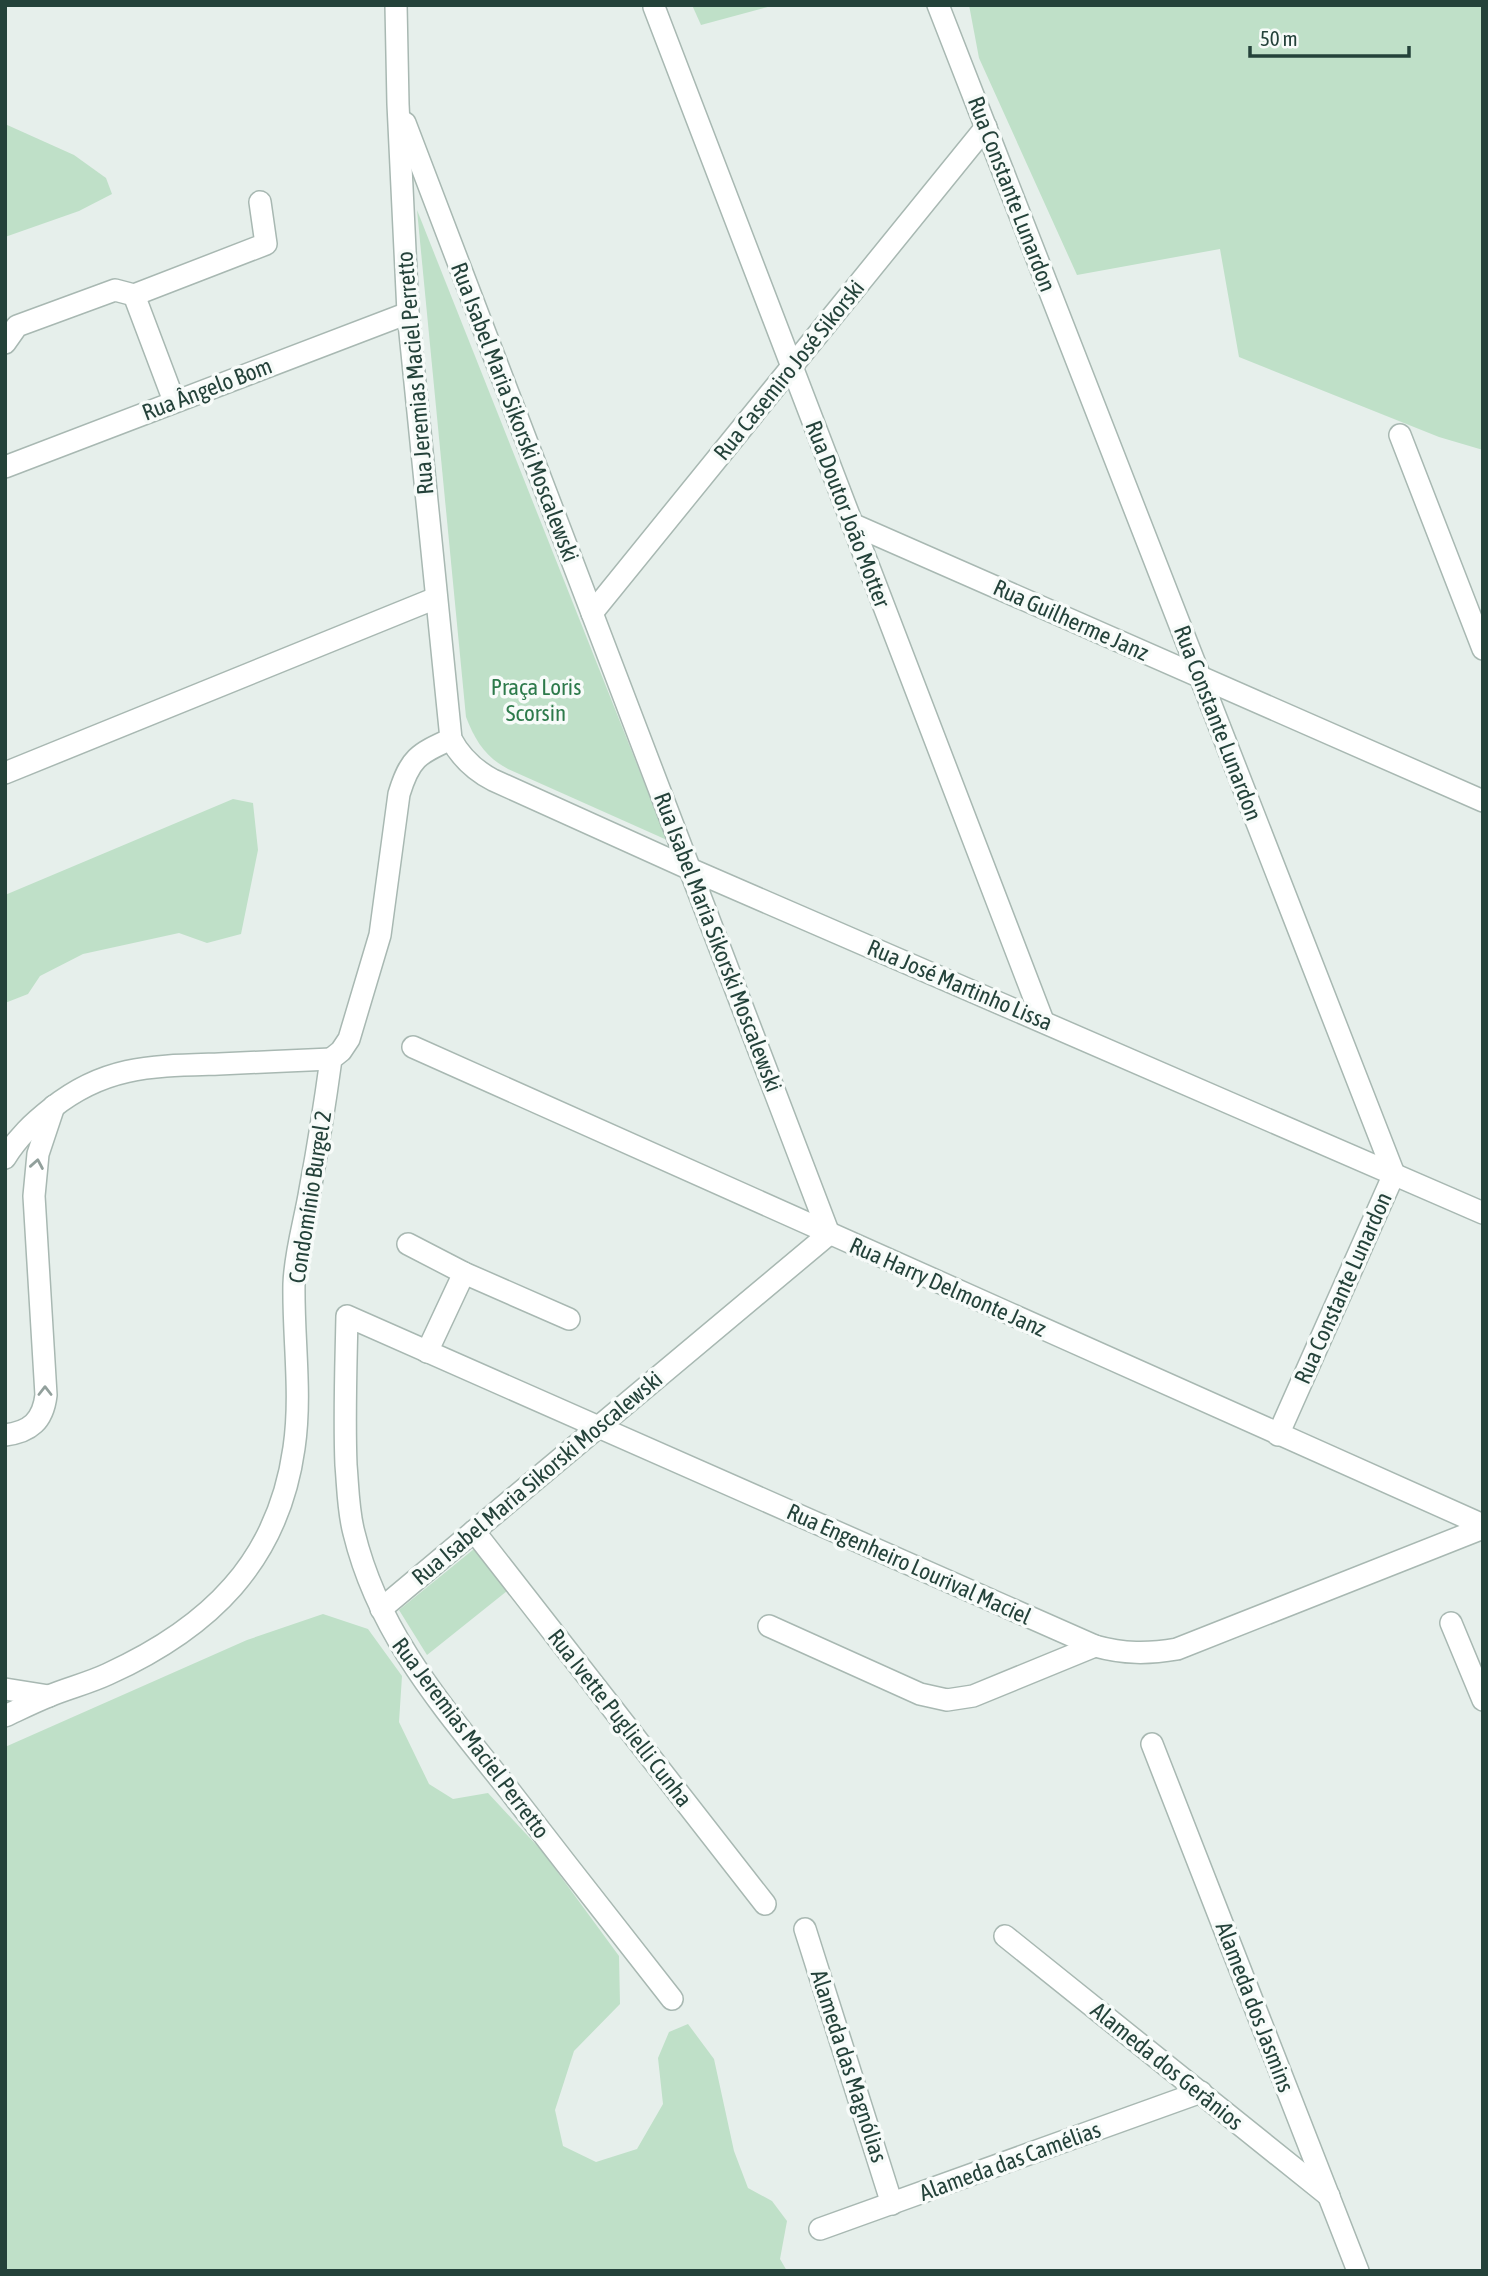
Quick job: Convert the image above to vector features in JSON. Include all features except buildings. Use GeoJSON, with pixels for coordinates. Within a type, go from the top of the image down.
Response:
{"type":"FeatureCollection","features":[{"type":"Feature","properties":{"kind":"street","name":"Rua Jeremias Maciel Perretto"},"geometry":{"type":"LineString","coordinates":[[396,5],[408,313],[451,739]]}},
{"type":"Feature","properties":{"kind":"street","name":"Rua Constante Lunardon"},"geometry":{"type":"LineString","coordinates":[[938,5],[1394,1174],[1278,1435]]}},
{"type":"Feature","properties":{"kind":"street","name":"Rua Doutor João Motter"},"geometry":{"type":"LineString","coordinates":[[654,6],[1043,1020]]}},
{"type":"Feature","properties":{"kind":"street","name":"Rua Isabel Maria Sikorski Moscalewski"},"geometry":{"type":"LineString","coordinates":[[381,1609],[829,1234],[398,104]]}},
{"type":"Feature","properties":{"kind":"street","name":"Rua Casemiro José Sikorski"},"geometry":{"type":"LineString","coordinates":[[592,613],[986,127]]}},
{"type":"Feature","properties":{"kind":"street"},"geometry":{"type":"LineString","coordinates":[[5,344],[17,326],[115,290],[134,295],[266,244],[260,202]]}},
{"type":"Feature","properties":{"kind":"street"},"geometry":{"type":"LineString","coordinates":[[134,295],[174,401]]}},
{"type":"Feature","properties":{"kind":"street","name":"Rua Ângelo Bom"},"geometry":{"type":"LineString","coordinates":[[5,467],[408,313]]}},
{"type":"Feature","properties":{"kind":"street"},"geometry":{"type":"LineString","coordinates":[[1400,435],[1483,649]]}},
{"type":"Feature","properties":{"kind":"street","name":"Rua Guilherme Janz"},"geometry":{"type":"LineString","coordinates":[[852,524],[1483,801]]}},
{"type":"Feature","properties":{"kind":"street"},"geometry":{"type":"LineString","coordinates":[[5,773],[436,598]]}},
{"type":"Feature","properties":{"kind":"street","name":"Rua José Martinho Lissa"},"geometry":{"type":"LineString","coordinates":[[451,739],[467,762],[493,780],[690,869],[1483,1213]]}},
{"type":"Feature","properties":{"kind":"street","name":"Condomínio Burgel 2"},"geometry":{"type":"LineString","coordinates":[[5,1716],[106,1675],[179,1635],[207,1614],[228,1593],[248,1567],[279,1512],[295,1447],[296,1266],[331,1059],[349,1039],[377,946],[399,794],[405,773],[417,757],[451,739]]}},
{"type":"Feature","properties":{"kind":"street","name":"Rua Harry Delmonte Janz"},"geometry":{"type":"LineString","coordinates":[[413,1046],[1483,1527]]}},
{"type":"Feature","properties":{"kind":"street"},"geometry":{"type":"LineString","coordinates":[[5,1158],[30,1125],[70,1093],[110,1075],[141,1068],[331,1059]]}},
{"type":"Feature","properties":{"kind":"street"},"geometry":{"type":"LineString","coordinates":[[5,1435],[20,1433],[34,1424],[44,1410],[46,1395],[34,1196],[38,1154],[54,1106]]}},
{"type":"Feature","properties":{"kind":"street"},"geometry":{"type":"LineString","coordinates":[[408,1244],[464,1273],[569,1320]]}},
{"type":"Feature","properties":{"kind":"street"},"geometry":{"type":"LineString","coordinates":[[427,1352],[464,1273]]}},
{"type":"Feature","properties":{"kind":"street","name":"Rua Jeremias Maciel Perretto"},"geometry":{"type":"LineString","coordinates":[[346,1316],[345,1432],[348,1490],[353,1531],[365,1573],[381,1609],[395,1638],[424,1681],[672,1999]]}},
{"type":"Feature","properties":{"kind":"street","name":"Rua Engenheiro Lourival Maciel"},"geometry":{"type":"LineString","coordinates":[[346,1316],[1095,1646],[1131,1653],[1177,1649],[1483,1527]]}},
{"type":"Feature","properties":{"kind":"street","name":"Rua Ivette Puglielli Cunha"},"geometry":{"type":"LineString","coordinates":[[474,1531],[765,1904]]}},
{"type":"Feature","properties":{"kind":"street"},"geometry":{"type":"LineString","coordinates":[[1451,1623],[1483,1700]]}},
{"type":"Feature","properties":{"kind":"street"},"geometry":{"type":"LineString","coordinates":[[769,1626],[920,1694],[947,1700],[973,1696],[1095,1646]]}},
{"type":"Feature","properties":{"kind":"street"},"geometry":{"type":"LineString","coordinates":[[5,1689],[49,1696]]}},
{"type":"Feature","properties":{"kind":"street","name":"Alameda dos Jasmins"},"geometry":{"type":"LineString","coordinates":[[1152,1744],[1358,2271]]}},
{"type":"Feature","properties":{"kind":"street","name":"Alameda das Magnólias"},"geometry":{"type":"LineString","coordinates":[[805,1929],[892,2204]]}},
{"type":"Feature","properties":{"kind":"street","name":"Alameda dos Gerânios"},"geometry":{"type":"LineString","coordinates":[[1005,1936],[1329,2196]]}},
{"type":"Feature","properties":{"kind":"street","name":"Alameda das Camélias"},"geometry":{"type":"LineString","coordinates":[[820,2230],[1200,2092]]}},
{"type":"Feature","properties":{"kind":"green space"},"geometry":{"type":"Polygon","coordinates":[[[692,5],[775,5],[701,25],[692,5]]]}},
{"type":"Feature","properties":{"kind":"green space"},"geometry":{"type":"Polygon","coordinates":[[[969,5],[1483,5],[1483,450],[1439,437],[1239,357],[1220,249],[1077,275],[979,58],[969,5]]]}},
{"type":"Feature","properties":{"kind":"green space"},"geometry":{"type":"Polygon","coordinates":[[[5,124],[74,155],[106,178],[112,194],[79,211],[5,237],[5,124]]]}},
{"type":"Feature","properties":{"kind":"green space","name":"Praça Loris Scorsin"},"geometry":{"type":"Polygon","coordinates":[[[417,210],[667,840],[508,769],[482,747],[466,717],[417,210]]]}},
{"type":"Feature","properties":{"kind":"green space"},"geometry":{"type":"Polygon","coordinates":[[[233,799],[253,803],[258,850],[241,934],[207,943],[179,933],[83,954],[40,976],[28,994],[5,1003],[5,895],[233,799]]]}},
{"type":"Feature","properties":{"kind":"green space"},"geometry":{"type":"Polygon","coordinates":[[[474,1549],[507,1591],[427,1655],[399,1610],[474,1549]]]}},
{"type":"Feature","properties":{"kind":"green space"},"geometry":{"type":"Polygon","coordinates":[[[323,1614],[368,1629],[402,1676],[399,1722],[429,1784],[453,1799],[488,1793],[542,1851],[619,1956],[620,2004],[574,2051],[555,2110],[563,2146],[596,2162],[637,2149],[663,2104],[658,2058],[669,2032],[688,2024],[714,2059],[734,2151],[748,2188],[772,2201],[787,2221],[780,2259],[787,2271],[5,2271],[5,1747],[247,1640],[323,1614]]]}}]}
